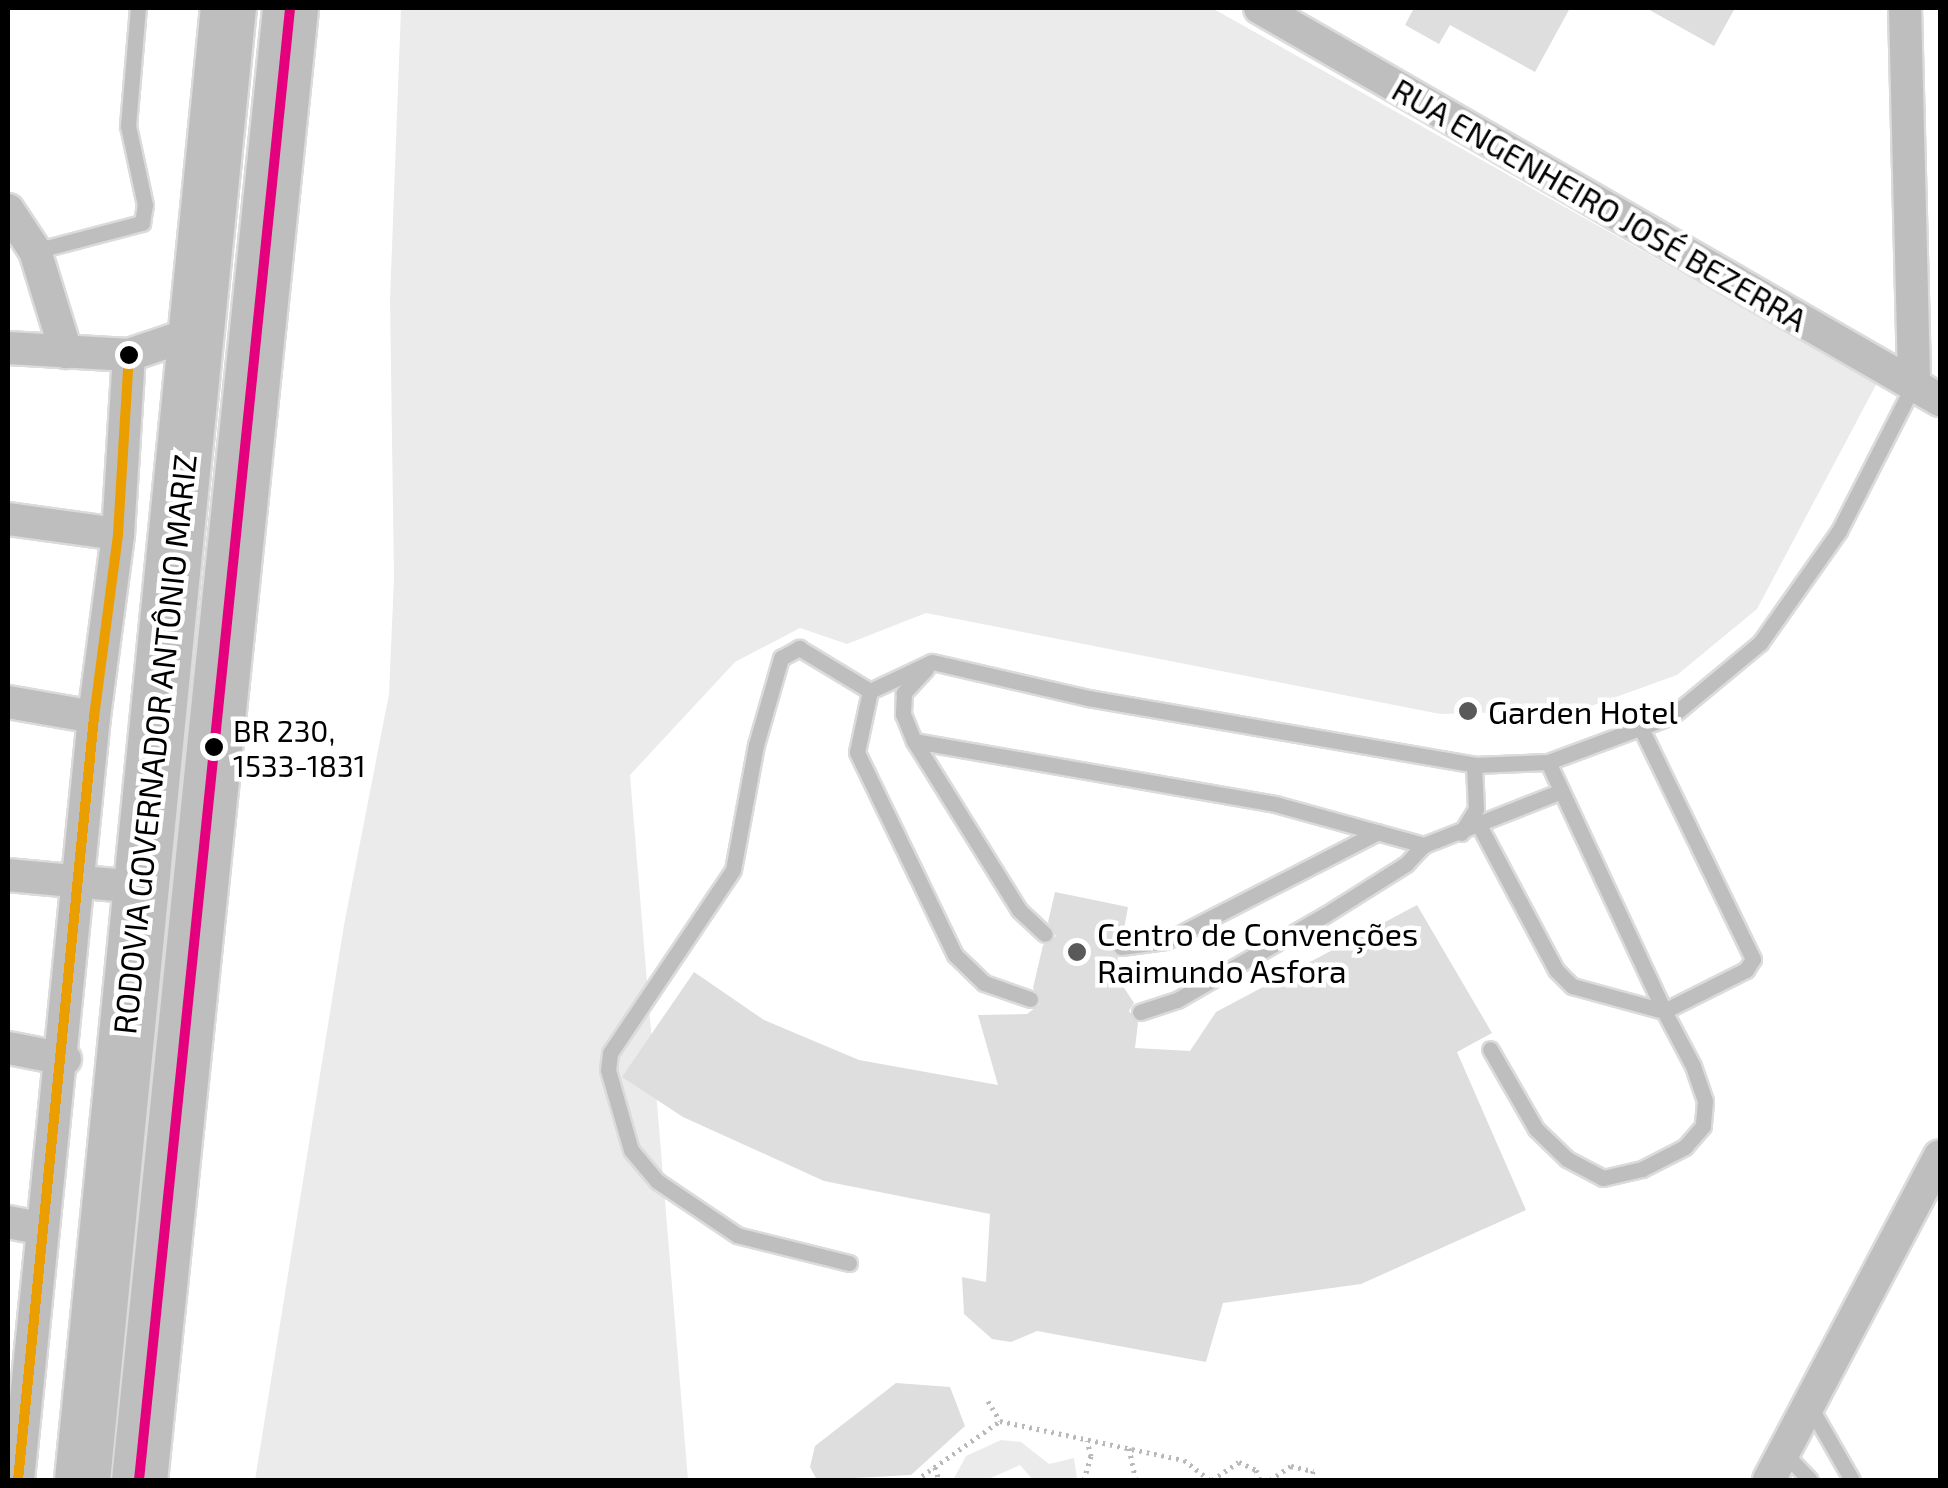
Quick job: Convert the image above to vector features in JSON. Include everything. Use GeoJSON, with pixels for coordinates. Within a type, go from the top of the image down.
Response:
{"type":"FeatureCollection","features":[{"type":"Feature","properties":{"kind":"highway","name":"RODOVIA GOVERNADOR ANTÔNIO MARIZ"},"geometry":{"type":"LineString","coordinates":[[82,1480],[228,8]]}},
{"type":"Feature","properties":{"kind":"highway","name":"RODOVIA GOVERNADOR ANTÔNIO MARIZ"},"geometry":{"type":"LineString","coordinates":[[139,1480],[290,8]]}},
{"type":"Feature","properties":{"kind":"street","name":"RUA ENGENHEIRO JOSÉ BEZERRA"},"geometry":{"type":"LineString","coordinates":[[1260,8],[1927,392]]}},
{"type":"Feature","properties":{"kind":"street"},"geometry":{"type":"LineString","coordinates":[[1904,8],[1927,392]]}},
{"type":"Feature","properties":{"kind":"street"},"geometry":{"type":"LineString","coordinates":[[8,210],[35,250],[66,352]]}},
{"type":"Feature","properties":{"kind":"street"},"geometry":{"type":"LineString","coordinates":[[8,348],[129,355],[196,332]]}},
{"type":"Feature","properties":{"kind":"street"},"geometry":{"type":"LineString","coordinates":[[18,1480],[18,1397],[64,1059],[94,716],[118,534],[129,355]]}},
{"type":"Feature","properties":{"kind":"street"},"geometry":{"type":"LineString","coordinates":[[8,519],[118,534]]}},
{"type":"Feature","properties":{"kind":"street"},"geometry":{"type":"LineString","coordinates":[[8,702],[94,716]]}},
{"type":"Feature","properties":{"kind":"street"},"geometry":{"type":"LineString","coordinates":[[8,875],[138,887]]}},
{"type":"Feature","properties":{"kind":"street"},"geometry":{"type":"LineString","coordinates":[[8,1048],[64,1059]]}},
{"type":"Feature","properties":{"kind":"street"},"geometry":{"type":"LineString","coordinates":[[1777,1467],[1940,1156]]}},
{"type":"Feature","properties":{"kind":"street"},"geometry":{"type":"LineString","coordinates":[[8,1222],[40,1228]]}},
{"type":"Feature","properties":{"kind":"lane"},"geometry":{"type":"LineString","coordinates":[[35,250],[142,223],[145,205],[128,126],[138,8]]}},
{"type":"Feature","properties":{"kind":"lane"},"geometry":{"type":"LineString","coordinates":[[870,691],[932,662],[1088,698],[1474,765],[1548,762],[1642,730],[1696,702],[1760,644],[1927,392]]}},
{"type":"Feature","properties":{"kind":"lane"},"geometry":{"type":"LineString","coordinates":[[848,1263],[738,1236],[658,1182],[631,1150],[608,1070],[610,1052],[732,870],[756,745],[781,658],[799,648],[870,691]]}},
{"type":"Feature","properties":{"kind":"lane"},"geometry":{"type":"LineString","coordinates":[[932,662],[904,693],[903,714],[914,742],[1019,910],[1045,934]]}},
{"type":"Feature","properties":{"kind":"lane"},"geometry":{"type":"LineString","coordinates":[[870,691],[858,752],[955,955],[984,982],[1030,999]]}},
{"type":"Feature","properties":{"kind":"lane"},"geometry":{"type":"LineString","coordinates":[[1480,827],[1556,970],[1572,986],[1664,1011],[1746,970],[1752,960],[1642,730]]}},
{"type":"Feature","properties":{"kind":"lane"},"geometry":{"type":"LineString","coordinates":[[914,742],[1276,804],[1424,845],[1459,836],[1559,792]]}},
{"type":"Feature","properties":{"kind":"lane"},"geometry":{"type":"LineString","coordinates":[[1490,1049],[1536,1129],[1567,1159],[1603,1178],[1642,1169],[1685,1147],[1703,1126],[1705,1101],[1693,1066],[1548,762]]}},
{"type":"Feature","properties":{"kind":"lane"},"geometry":{"type":"LineString","coordinates":[[1459,836],[1476,808],[1474,765]]}},
{"type":"Feature","properties":{"kind":"lane"},"geometry":{"type":"LineString","coordinates":[[1120,947],[1166,941],[1378,832]]}},
{"type":"Feature","properties":{"kind":"lane"},"geometry":{"type":"LineString","coordinates":[[1140,1012],[1178,1000],[1325,915],[1406,864],[1424,845]]}},
{"type":"Feature","properties":{"kind":"lane"},"geometry":{"type":"LineString","coordinates":[[1809,1406],[1852,1480]]}},
{"type":"Feature","properties":{"kind":"lane"},"geometry":{"type":"LineString","coordinates":[[1777,1467],[1810,1480]]}},
{"type":"Feature","properties":{"kind":"path"},"geometry":{"type":"LineString","coordinates":[[988,1401],[1000,1421]]}},
{"type":"Feature","properties":{"kind":"path"},"geometry":{"type":"LineString","coordinates":[[922,1476],[1000,1421],[1184,1460],[1211,1480],[1239,1462],[1256,1470],[1260,1480]]}},
{"type":"Feature","properties":{"kind":"path"},"geometry":{"type":"LineString","coordinates":[[1084,1480],[1091,1456],[1086,1439]]}},
{"type":"Feature","properties":{"kind":"path"},"geometry":{"type":"LineString","coordinates":[[1129,1448],[1136,1480]]}},
{"type":"Feature","properties":{"kind":"path"},"geometry":{"type":"LineString","coordinates":[[935,1466],[939,1480]]}},
{"type":"Feature","properties":{"kind":"path"},"geometry":{"type":"LineString","coordinates":[[1270,1480],[1291,1466],[1313,1470],[1310,1480]]}},
{"type":"Feature","properties":{"kind":"shaded area"},"geometry":{"type":"Polygon","coordinates":[[[401,8],[1212,8],[1877,383],[1757,609],[1677,675],[1580,710],[1440,714],[926,613],[847,644],[800,628],[735,662],[630,775],[688,1480],[255,1480],[344,925],[389,694],[394,578],[390,299],[401,8]]]}},
{"type":"Feature","properties":{"kind":"shaded area"},"geometry":{"type":"Polygon","coordinates":[[[1001,1440],[1021,1442],[1049,1464],[1074,1458],[1077,1479],[1033,1480],[1020,1465],[986,1480],[953,1480],[966,1456],[1001,1440]]]}},
{"type":"Feature","properties":{"kind":"building"},"geometry":{"type":"Polygon","coordinates":[[[1414,8],[1570,8],[1535,72],[1450,25],[1439,44],[1405,25],[1414,8]]]}},
{"type":"Feature","properties":{"kind":"building"},"geometry":{"type":"Polygon","coordinates":[[[1646,8],[1735,8],[1714,46],[1646,8]]]}},
{"type":"Feature","properties":{"kind":"building"},"geometry":{"type":"Polygon","coordinates":[[[1055,892],[1128,907],[1123,935],[1110,948],[1118,958],[1115,974],[1134,1003],[1129,1011],[1138,1023],[1135,1048],[1190,1051],[1216,1012],[1417,905],[1492,1033],[1457,1052],[1526,1210],[1361,1284],[1223,1303],[1206,1362],[1037,1331],[1011,1342],[992,1339],[964,1314],[962,1277],[986,1282],[990,1214],[824,1181],[683,1117],[622,1077],[694,972],[764,1020],[859,1060],[998,1085],[978,1015],[1027,1014],[1040,1004],[1033,988],[1043,945],[1056,936],[1048,922],[1055,892]]]}},
{"type":"Feature","properties":{"kind":"building"},"geometry":{"type":"Polygon","coordinates":[[[896,1383],[950,1387],[965,1426],[911,1475],[817,1480],[810,1467],[815,1446],[896,1383]]]}},
{"type":"Feature","properties":{"kind":"transit line"},"geometry":{"type":"LineString","coordinates":[[139,1480],[290,8]]}},
{"type":"Feature","properties":{"kind":"transit line"},"geometry":{"type":"LineString","coordinates":[[18,1480],[94,717],[118,534],[129,355]]}},
{"type":"Feature","properties":{"kind":"place","name":"Garden Hotel"},"geometry":{"type":"Point","coordinates":[1468,711]}},
{"type":"Feature","properties":{"kind":"place","name":"BR 230, 1533-1831"},"geometry":{"type":"Point","coordinates":[214,747]}},
{"type":"Feature","properties":{"kind":"place","name":"Centro de Convenções Raimundo Asfora"},"geometry":{"type":"Point","coordinates":[1077,952]}}]}
